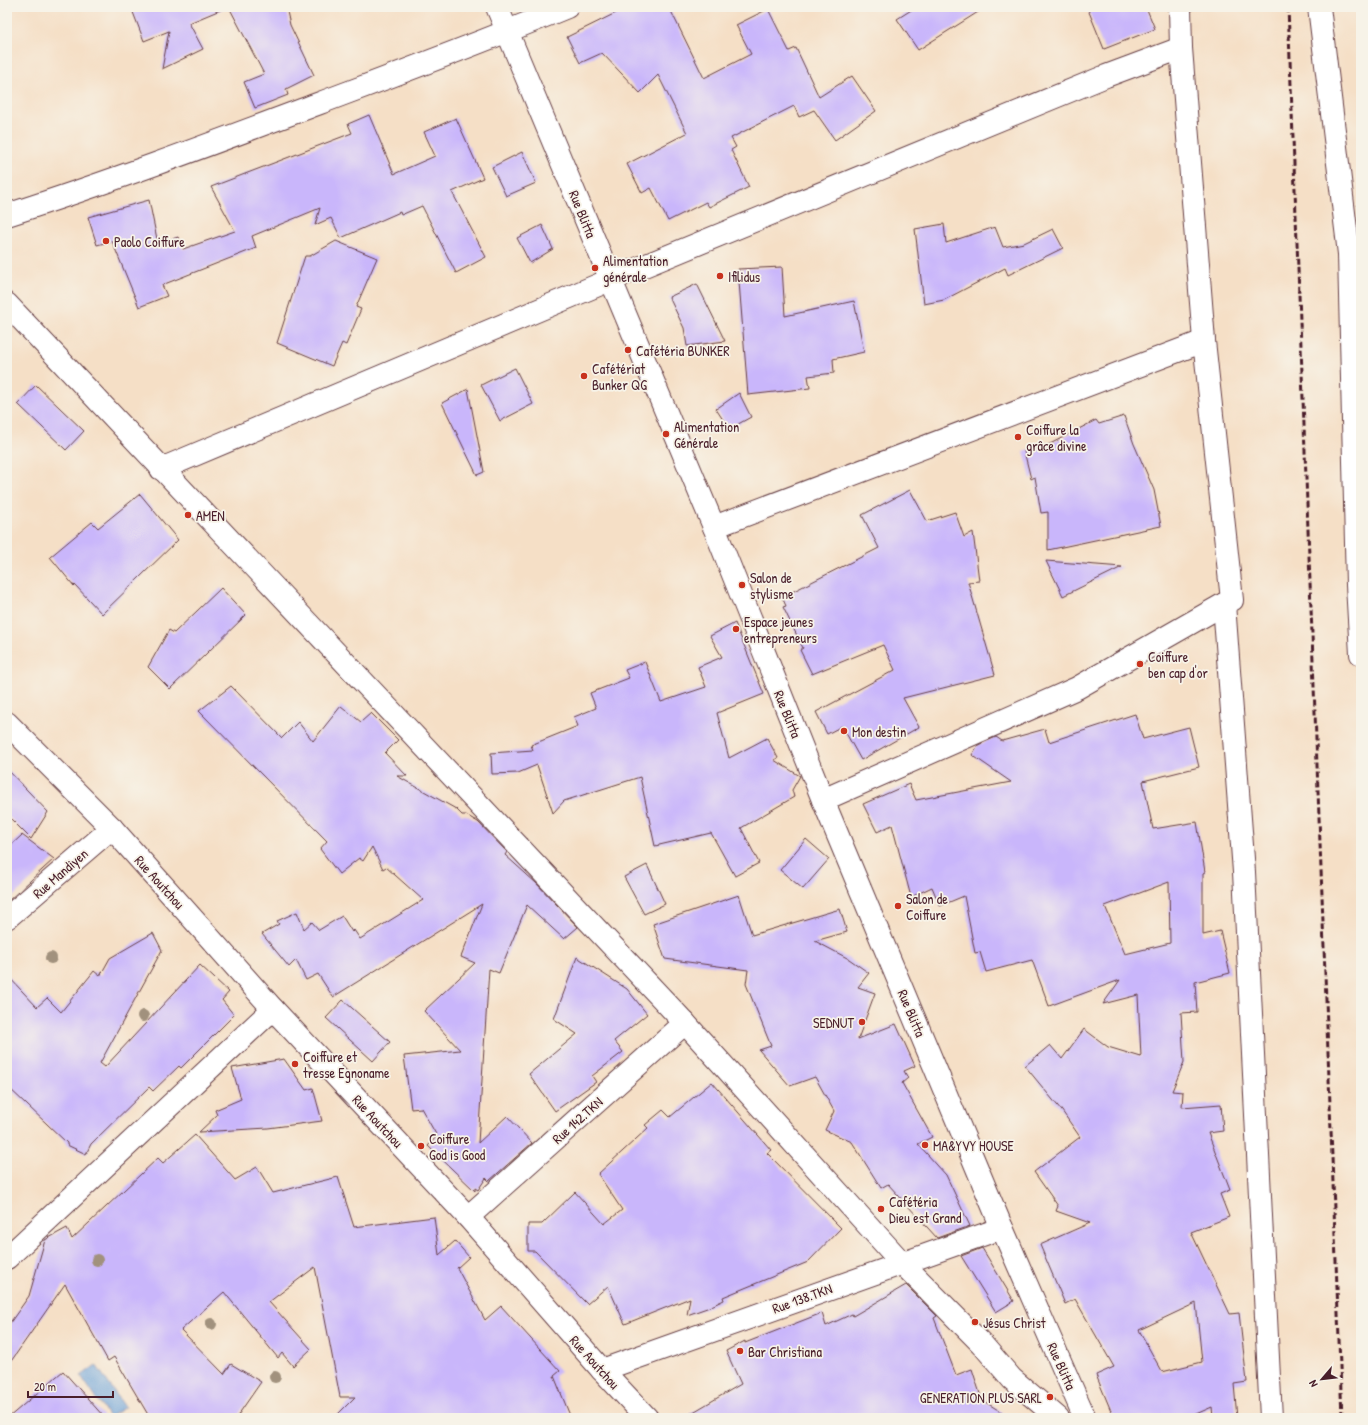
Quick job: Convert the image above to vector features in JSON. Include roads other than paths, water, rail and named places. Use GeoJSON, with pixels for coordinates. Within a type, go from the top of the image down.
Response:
{"type":"FeatureCollection","features":[{"type":"Feature","properties":{"kind":"street","name":"Rue Blitta"},"geometry":{"type":"LineString","coordinates":[[497,7],[714,527],[823,800],[1002,1228],[1085,1418]]}},
{"type":"Feature","properties":{"kind":"street"},"geometry":{"type":"LineString","coordinates":[[7,215],[162,163],[508,32],[567,7]]}},
{"type":"Feature","properties":{"kind":"street"},"geometry":{"type":"LineString","coordinates":[[823,800],[1077,688],[1232,600],[1204,341],[1180,48],[1180,7]]}},
{"type":"Feature","properties":{"kind":"street"},"geometry":{"type":"LineString","coordinates":[[1320,8],[1349,254],[1355,272],[1361,654]]}},
{"type":"Feature","properties":{"kind":"street"},"geometry":{"type":"LineString","coordinates":[[161,469],[610,280],[1098,79],[1180,48]]}},
{"type":"Feature","properties":{"kind":"street"},"geometry":{"type":"LineString","coordinates":[[7,304],[685,1023],[902,1262],[981,1342],[1012,1379],[1058,1418]]}},
{"type":"Feature","properties":{"kind":"street"},"geometry":{"type":"LineString","coordinates":[[714,527],[1204,341]]}},
{"type":"Feature","properties":{"kind":"street"},"geometry":{"type":"LineString","coordinates":[[1224,604],[1244,872],[1271,1418]]}},
{"type":"Feature","properties":{"kind":"street","name":"Rue Aoutchou"},"geometry":{"type":"LineString","coordinates":[[7,723],[112,828],[273,1009],[468,1217],[602,1370],[647,1418]]}},
{"type":"Feature","properties":{"kind":"street","name":"Rue Mandiyen"},"geometry":{"type":"LineString","coordinates":[[7,918],[112,828]]}},
{"type":"Feature","properties":{"kind":"street"},"geometry":{"type":"LineString","coordinates":[[7,1258],[273,1009]]}},
{"type":"Feature","properties":{"kind":"street","name":"Rue 142.TKN"},"geometry":{"type":"LineString","coordinates":[[468,1217],[685,1023]]}},
{"type":"Feature","properties":{"kind":"street","name":"Rue 138.TKN"},"geometry":{"type":"LineString","coordinates":[[602,1370],[902,1262],[1002,1228]]}},
{"type":"Feature","properties":{"kind":"water"},"geometry":{"type":"Polygon","coordinates":[[[96,1365],[125,1407],[109,1417],[81,1376],[96,1365]]]}},
{"type":"Feature","properties":{"kind":"railway"},"geometry":{"type":"LineString","coordinates":[[1288,7],[1342,1418]]}},
{"type":"Feature","properties":{"kind":"place","name":"Paolo Coiffure"},"geometry":{"type":"Point","coordinates":[106,241]}},
{"type":"Feature","properties":{"kind":"place","name":"Alimentation générale"},"geometry":{"type":"Point","coordinates":[595,268]}},
{"type":"Feature","properties":{"kind":"place","name":"Ifilidus"},"geometry":{"type":"Point","coordinates":[720,276]}},
{"type":"Feature","properties":{"kind":"place","name":"Cafétéria BUNKER"},"geometry":{"type":"Point","coordinates":[628,350]}},
{"type":"Feature","properties":{"kind":"place","name":"Cafétériat Bunker QG"},"geometry":{"type":"Point","coordinates":[584,376]}},
{"type":"Feature","properties":{"kind":"place","name":"Alimentation Générale"},"geometry":{"type":"Point","coordinates":[666,434]}},
{"type":"Feature","properties":{"kind":"place","name":"Coiffure la grâce divine"},"geometry":{"type":"Point","coordinates":[1018,437]}},
{"type":"Feature","properties":{"kind":"place","name":"AMEN"},"geometry":{"type":"Point","coordinates":[188,515]}},
{"type":"Feature","properties":{"kind":"place","name":"Salon de stylisme"},"geometry":{"type":"Point","coordinates":[742,585]}},
{"type":"Feature","properties":{"kind":"place","name":"Espace jeunes entrepreneurs"},"geometry":{"type":"Point","coordinates":[736,629]}},
{"type":"Feature","properties":{"kind":"place","name":"Coiffure ben cap d'or"},"geometry":{"type":"Point","coordinates":[1140,664]}},
{"type":"Feature","properties":{"kind":"place","name":"Mon destin"},"geometry":{"type":"Point","coordinates":[844,731]}},
{"type":"Feature","properties":{"kind":"place","name":"Salon de Coiffure"},"geometry":{"type":"Point","coordinates":[898,906]}},
{"type":"Feature","properties":{"kind":"place","name":"SEDNUT"},"geometry":{"type":"Point","coordinates":[862,1022]}},
{"type":"Feature","properties":{"kind":"place","name":"Coiffure et tresse Egnoname"},"geometry":{"type":"Point","coordinates":[295,1064]}},
{"type":"Feature","properties":{"kind":"place","name":"MA&YVY HOUSE"},"geometry":{"type":"Point","coordinates":[925,1145]}},
{"type":"Feature","properties":{"kind":"place","name":"Coiffure God is Good"},"geometry":{"type":"Point","coordinates":[421,1146]}},
{"type":"Feature","properties":{"kind":"place","name":"Cafétéria Dieu est Grand"},"geometry":{"type":"Point","coordinates":[881,1209]}},
{"type":"Feature","properties":{"kind":"place","name":"Jésus Christ"},"geometry":{"type":"Point","coordinates":[975,1322]}},
{"type":"Feature","properties":{"kind":"place","name":"Bar Christiana"},"geometry":{"type":"Point","coordinates":[740,1351]}},
{"type":"Feature","properties":{"kind":"place","name":"GENERATION PLUS SARL"},"geometry":{"type":"Point","coordinates":[1050,1397]}}]}
